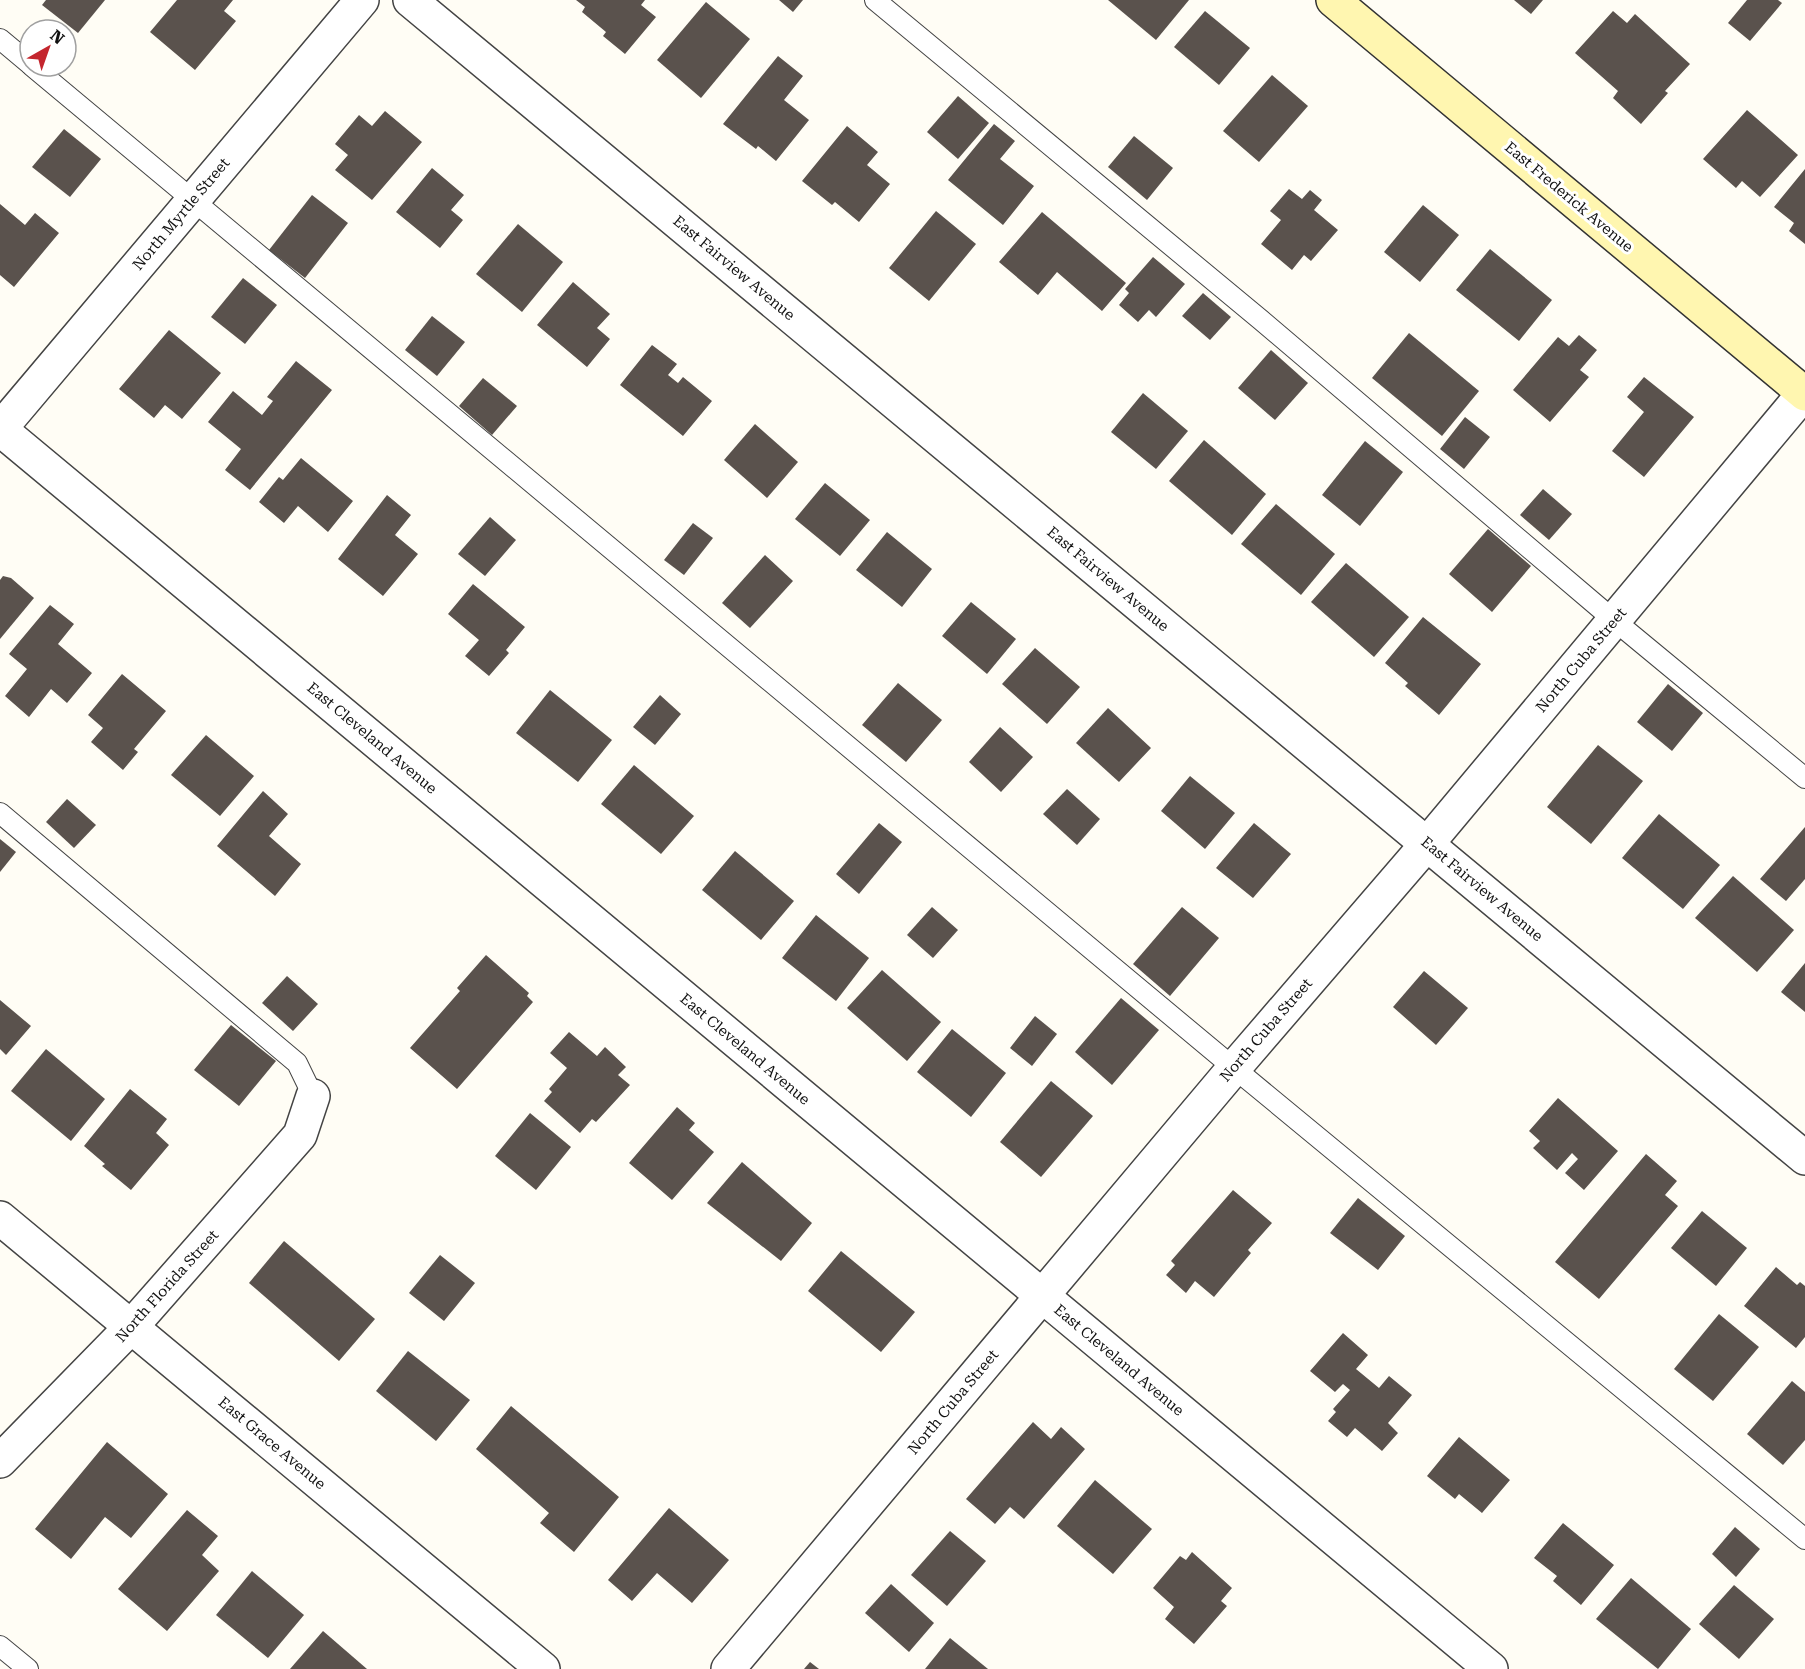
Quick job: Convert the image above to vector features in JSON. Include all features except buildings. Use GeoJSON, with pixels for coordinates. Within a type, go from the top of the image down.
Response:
{"type":"FeatureCollection","features":[{"type":"Feature","properties":{"kind":"main road","name":"East Frederick Avenue"},"geometry":{"type":"LineString","coordinates":[[1333,0],[1805,393]]}},
{"type":"Feature","properties":{"kind":"street","name":"North Myrtle Street"},"geometry":{"type":"LineString","coordinates":[[0,429],[362,0]]}},
{"type":"Feature","properties":{"kind":"street","name":"East Fairview Avenue"},"geometry":{"type":"LineString","coordinates":[[410,0],[1805,1158]]}},
{"type":"Feature","properties":{"kind":"street","name":"North Cuba Street"},"geometry":{"type":"LineString","coordinates":[[728,1669],[1234,1068],[1427,844],[1805,393]]}},
{"type":"Feature","properties":{"kind":"street","name":"East Cleveland Avenue"},"geometry":{"type":"LineString","coordinates":[[0,429],[1491,1669]]}},
{"type":"Feature","properties":{"kind":"street","name":"North Florida Street"},"geometry":{"type":"LineString","coordinates":[[0,1461],[131,1327],[300,1135],[313,1096]]}},
{"type":"Feature","properties":{"kind":"street","name":"East Grace Avenue"},"geometry":{"type":"LineString","coordinates":[[0,1218],[543,1669]]}},
{"type":"Feature","properties":{"kind":"lane"},"geometry":{"type":"LineString","coordinates":[[874,0],[1262,320],[1615,621],[1805,778]]}},
{"type":"Feature","properties":{"kind":"lane"},"geometry":{"type":"LineString","coordinates":[[0,39],[18,54]]}},
{"type":"Feature","properties":{"kind":"lane"},"geometry":{"type":"LineString","coordinates":[[47,78],[1234,1068],[1805,1539]]}},
{"type":"Feature","properties":{"kind":"lane"},"geometry":{"type":"LineString","coordinates":[[0,813],[297,1063],[313,1096]]}},
{"type":"Feature","properties":{"kind":"lane"},"geometry":{"type":"LineString","coordinates":[[0,1646],[28,1669]]}}]}
